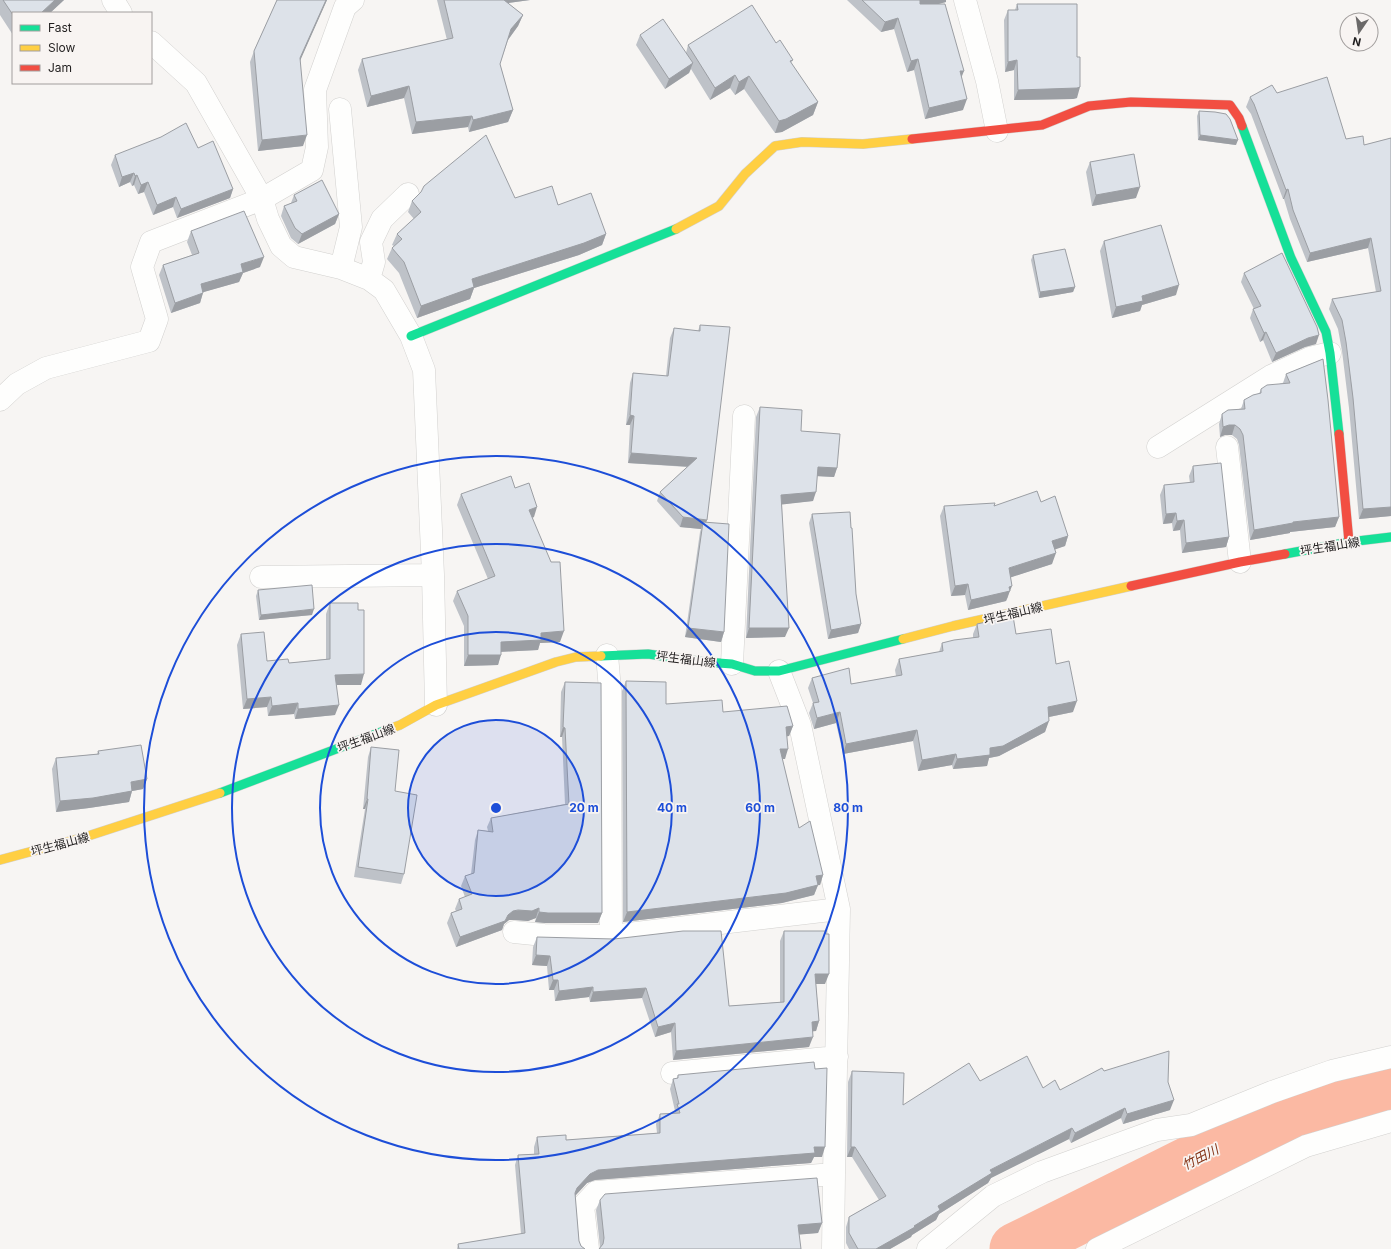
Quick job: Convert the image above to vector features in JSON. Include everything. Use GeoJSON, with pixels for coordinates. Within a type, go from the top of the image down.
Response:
{"type":"FeatureCollection","features":[{"type":"Feature","properties":{"kind":"main road"},"geometry":{"type":"LineString","coordinates":[[411,336],[681,227],[719,206],[745,174],[775,146],[802,142],[863,144],[1042,125],[1089,106],[1131,102],[1230,105],[1239,118],[1291,258],[1326,332],[1337,409],[1349,542]]}},
{"type":"Feature","properties":{"kind":"main road","name":"坪生福山線"},"geometry":{"type":"LineString","coordinates":[[0,860],[85,837],[213,795],[400,725],[436,705],[556,662],[576,657],[648,654],[705,662],[732,664],[755,671],[779,671],[953,626],[1240,562],[1349,542],[1391,537]]}},
{"type":"Feature","properties":{"kind":"street"},"geometry":{"type":"LineString","coordinates":[[113,0],[120,12]]}},
{"type":"Feature","properties":{"kind":"street"},"geometry":{"type":"LineString","coordinates":[[966,0],[987,81],[997,130]]}},
{"type":"Feature","properties":{"kind":"street"},"geometry":{"type":"LineString","coordinates":[[0,400],[17,384],[46,368],[149,341],[157,319],[142,267],[151,242],[262,199],[312,170],[317,147],[315,90],[345,2]]}},
{"type":"Feature","properties":{"kind":"street"},"geometry":{"type":"LineString","coordinates":[[152,43],[196,83],[262,199],[268,219],[281,246],[294,257],[341,268],[369,278],[384,290],[411,336],[424,370],[433,575],[436,705]]}},
{"type":"Feature","properties":{"kind":"street"},"geometry":{"type":"LineString","coordinates":[[340,109],[351,227],[341,268]]}},
{"type":"Feature","properties":{"kind":"street"},"geometry":{"type":"LineString","coordinates":[[369,278],[374,262],[371,242],[382,219],[408,194]]}},
{"type":"Feature","properties":{"kind":"street"},"geometry":{"type":"LineString","coordinates":[[1158,447],[1271,376],[1310,358],[1330,353]]}},
{"type":"Feature","properties":{"kind":"street"},"geometry":{"type":"LineString","coordinates":[[732,664],[744,416]]}},
{"type":"Feature","properties":{"kind":"street"},"geometry":{"type":"LineString","coordinates":[[1227,447],[1240,562]]}},
{"type":"Feature","properties":{"kind":"street"},"geometry":{"type":"LineString","coordinates":[[260,577],[433,575]]}},
{"type":"Feature","properties":{"kind":"street"},"geometry":{"type":"LineString","coordinates":[[607,655],[610,690],[611,936]]}},
{"type":"Feature","properties":{"kind":"street"},"geometry":{"type":"LineString","coordinates":[[779,671],[800,725],[839,909],[834,1249]]}},
{"type":"Feature","properties":{"kind":"street"},"geometry":{"type":"LineString","coordinates":[[514,932],[544,935],[611,936],[839,909]]}},
{"type":"Feature","properties":{"kind":"street"},"geometry":{"type":"LineString","coordinates":[[672,1073],[837,1057]]}},
{"type":"Feature","properties":{"kind":"street"},"geometry":{"type":"LineString","coordinates":[[928,1249],[993,1196],[1042,1172],[1157,1130],[1191,1125],[1272,1092],[1332,1071],[1391,1057]]}},
{"type":"Feature","properties":{"kind":"street"},"geometry":{"type":"LineString","coordinates":[[1097,1249],[1306,1146],[1391,1121]]}},
{"type":"Feature","properties":{"kind":"street"},"geometry":{"type":"LineString","coordinates":[[588,1249],[583,1206],[596,1192],[834,1174]]}},
{"type":"Feature","properties":{"kind":"building"},"geometry":{"type":"Polygon","coordinates":[[[3,0],[55,0],[42,12],[12,12],[12,14],[3,0]]]}},
{"type":"Feature","properties":{"kind":"building"},"geometry":{"type":"Polygon","coordinates":[[[277,0],[326,0],[300,58],[307,135],[262,140],[254,51],[277,0]]]}},
{"type":"Feature","properties":{"kind":"building"},"geometry":{"type":"Polygon","coordinates":[[[444,0],[504,0],[523,15],[511,29],[500,64],[513,110],[473,120],[472,116],[416,122],[409,86],[371,96],[362,59],[453,38],[444,0]]]}},
{"type":"Feature","properties":{"kind":"building"},"geometry":{"type":"Polygon","coordinates":[[[862,0],[920,0],[920,4],[945,4],[964,71],[960,71],[967,99],[929,108],[918,59],[911,61],[898,18],[885,22],[862,0]]]}},
{"type":"Feature","properties":{"kind":"building"},"geometry":{"type":"Polygon","coordinates":[[[1017,4],[1077,4],[1077,57],[1080,57],[1080,87],[1018,90],[1017,60],[1008,62],[1008,10],[1018,10],[1017,4]]]}},
{"type":"Feature","properties":{"kind":"building"},"geometry":{"type":"Polygon","coordinates":[[[752,5],[776,43],[780,40],[793,60],[790,61],[818,102],[786,119],[779,121],[749,76],[739,82],[735,75],[715,88],[688,45],[752,5]]]}},
{"type":"Feature","properties":{"kind":"building"},"geometry":{"type":"Polygon","coordinates":[[[663,19],[693,63],[669,79],[640,35],[663,19]]]}},
{"type":"Feature","properties":{"kind":"building"},"geometry":{"type":"Polygon","coordinates":[[[1327,77],[1346,139],[1363,136],[1364,145],[1391,138],[1391,507],[1363,509],[1353,398],[1346,342],[1342,320],[1332,299],[1381,291],[1371,238],[1310,253],[1293,210],[1288,189],[1286,190],[1254,104],[1250,97],[1272,85],[1277,93],[1327,77]]]}},
{"type":"Feature","properties":{"kind":"building"},"geometry":{"type":"Polygon","coordinates":[[[1199,111],[1226,114],[1230,119],[1238,140],[1200,135],[1199,111]]]}},
{"type":"Feature","properties":{"kind":"building"},"geometry":{"type":"Polygon","coordinates":[[[186,123],[198,148],[213,141],[233,189],[181,209],[176,197],[157,205],[148,182],[141,185],[137,175],[135,176],[134,173],[122,177],[115,155],[161,137],[186,123]]]}},
{"type":"Feature","properties":{"kind":"building"},"geometry":{"type":"Polygon","coordinates":[[[486,135],[515,198],[552,186],[558,205],[591,193],[606,234],[584,243],[472,279],[474,287],[421,306],[404,262],[392,248],[402,239],[397,234],[421,212],[412,201],[421,192],[424,186],[486,135]]]}},
{"type":"Feature","properties":{"kind":"building"},"geometry":{"type":"Polygon","coordinates":[[[1134,154],[1140,187],[1096,195],[1090,162],[1134,154]]]}},
{"type":"Feature","properties":{"kind":"building"},"geometry":{"type":"Polygon","coordinates":[[[322,180],[339,214],[302,234],[295,228],[284,206],[297,201],[294,195],[322,180]]]}},
{"type":"Feature","properties":{"kind":"building"},"geometry":{"type":"Polygon","coordinates":[[[244,211],[264,257],[241,264],[243,272],[201,284],[203,293],[175,303],[163,265],[199,253],[191,231],[244,211]]]}},
{"type":"Feature","properties":{"kind":"building"},"geometry":{"type":"Polygon","coordinates":[[[1161,225],[1179,285],[1142,296],[1143,301],[1116,307],[1104,241],[1161,225]]]}},
{"type":"Feature","properties":{"kind":"building"},"geometry":{"type":"Polygon","coordinates":[[[1065,249],[1075,287],[1040,292],[1033,255],[1065,249]]]}},
{"type":"Feature","properties":{"kind":"building"},"geometry":{"type":"Polygon","coordinates":[[[1282,253],[1317,327],[1319,335],[1308,338],[1276,353],[1266,332],[1264,333],[1253,309],[1261,306],[1244,273],[1282,253]]]}},
{"type":"Feature","properties":{"kind":"building"},"geometry":{"type":"Polygon","coordinates":[[[700,325],[730,327],[707,520],[683,517],[660,492],[697,458],[631,453],[634,416],[630,415],[633,373],[668,376],[674,328],[700,331],[700,325]]]}},
{"type":"Feature","properties":{"kind":"building"},"geometry":{"type":"Polygon","coordinates":[[[1323,359],[1339,517],[1293,522],[1254,530],[1243,435],[1240,429],[1235,425],[1223,427],[1222,414],[1228,410],[1245,409],[1244,400],[1261,393],[1261,389],[1267,385],[1290,383],[1286,374],[1323,359]]]}},
{"type":"Feature","properties":{"kind":"building"},"geometry":{"type":"Polygon","coordinates":[[[760,407],[802,410],[801,431],[840,434],[837,468],[818,467],[816,492],[781,495],[789,628],[749,628],[760,407]]]}},
{"type":"Feature","properties":{"kind":"building"},"geometry":{"type":"Polygon","coordinates":[[[1221,463],[1229,537],[1186,543],[1184,520],[1177,521],[1176,513],[1166,514],[1164,485],[1194,482],[1193,466],[1221,463]]]}},
{"type":"Feature","properties":{"kind":"building"},"geometry":{"type":"Polygon","coordinates":[[[511,476],[515,488],[529,483],[537,507],[529,510],[551,562],[560,562],[564,631],[541,633],[541,640],[501,642],[501,655],[468,655],[468,616],[457,591],[495,576],[461,494],[511,476]]]}},
{"type":"Feature","properties":{"kind":"building"},"geometry":{"type":"Polygon","coordinates":[[[1037,491],[1041,502],[1055,496],[1068,536],[1052,541],[1056,553],[1009,568],[1012,586],[1009,587],[1010,591],[971,600],[968,584],[955,586],[944,506],[995,503],[994,506],[1037,491]]]}},
{"type":"Feature","properties":{"kind":"building"},"geometry":{"type":"Polygon","coordinates":[[[850,512],[856,594],[861,624],[831,630],[812,514],[850,512]]]}},
{"type":"Feature","properties":{"kind":"building"},"geometry":{"type":"Polygon","coordinates":[[[703,522],[729,524],[724,632],[688,628],[703,522]]]}},
{"type":"Feature","properties":{"kind":"building"},"geometry":{"type":"Polygon","coordinates":[[[312,585],[314,609],[261,615],[258,590],[312,585]]]}},
{"type":"Feature","properties":{"kind":"building"},"geometry":{"type":"Polygon","coordinates":[[[330,603],[358,603],[358,610],[364,610],[364,674],[335,675],[339,705],[298,709],[298,703],[272,706],[271,697],[247,699],[241,634],[264,632],[267,661],[288,659],[289,663],[330,659],[330,603]]]}},
{"type":"Feature","properties":{"kind":"building"},"geometry":{"type":"Polygon","coordinates":[[[1013,616],[1016,634],[1051,629],[1056,664],[1069,661],[1077,701],[1048,707],[1049,721],[1003,746],[990,748],[990,755],[957,759],[956,754],[922,760],[917,730],[846,744],[840,712],[817,718],[813,703],[819,702],[812,678],[849,668],[851,684],[902,675],[899,659],[943,651],[942,643],[979,637],[977,624],[1013,616]]]}},
{"type":"Feature","properties":{"kind":"building"},"geometry":{"type":"Polygon","coordinates":[[[626,681],[666,682],[666,704],[722,700],[723,712],[787,706],[793,726],[786,727],[788,749],[780,749],[799,828],[810,821],[823,875],[816,876],[818,885],[786,893],[627,912],[626,681]]]}},
{"type":"Feature","properties":{"kind":"building"},"geometry":{"type":"Polygon","coordinates":[[[565,682],[601,683],[602,913],[548,913],[539,912],[539,908],[532,911],[518,910],[513,911],[508,915],[505,921],[460,937],[451,913],[462,909],[459,899],[472,894],[465,876],[474,873],[478,830],[493,832],[491,818],[569,804],[565,728],[563,727],[565,682]]]}},
{"type":"Feature","properties":{"kind":"building"},"geometry":{"type":"Polygon","coordinates":[[[141,745],[147,779],[131,782],[132,791],[93,798],[60,801],[56,758],[99,754],[98,751],[141,745]]]}},
{"type":"Feature","properties":{"kind":"building"},"geometry":{"type":"Polygon","coordinates":[[[371,747],[399,750],[395,791],[417,795],[404,874],[358,867],[368,799],[371,747]]]}},
{"type":"Feature","properties":{"kind":"building"},"geometry":{"type":"Polygon","coordinates":[[[683,931],[721,931],[729,1006],[784,1002],[784,931],[826,931],[826,934],[829,934],[829,974],[815,974],[819,1021],[812,1022],[813,1037],[676,1051],[675,1023],[658,1027],[646,988],[593,992],[593,987],[559,991],[558,980],[553,980],[550,956],[536,955],[537,937],[614,939],[683,931]]]}},
{"type":"Feature","properties":{"kind":"building"},"geometry":{"type":"Polygon","coordinates":[[[1169,1051],[1168,1082],[1174,1100],[1127,1114],[1125,1108],[1075,1133],[1072,1128],[990,1170],[992,1173],[938,1206],[940,1210],[914,1226],[915,1227],[876,1249],[858,1249],[849,1233],[849,1217],[886,1196],[855,1147],[851,1147],[852,1071],[904,1073],[903,1105],[969,1063],[980,1081],[1027,1056],[1043,1088],[1055,1080],[1060,1090],[1102,1068],[1104,1071],[1169,1051]]]}},
{"type":"Feature","properties":{"kind":"building"},"geometry":{"type":"Polygon","coordinates":[[[814,1062],[815,1069],[827,1068],[825,1147],[814,1147],[815,1153],[598,1170],[590,1174],[577,1188],[575,1193],[579,1241],[581,1246],[585,1249],[459,1249],[458,1244],[525,1233],[518,1155],[539,1154],[537,1137],[566,1135],[566,1140],[660,1133],[660,1114],[680,1113],[673,1079],[678,1078],[678,1075],[814,1062]]]}},
{"type":"Feature","properties":{"kind":"building"},"geometry":{"type":"Polygon","coordinates":[[[817,1178],[822,1223],[798,1225],[801,1249],[599,1249],[603,1244],[604,1238],[600,1200],[605,1194],[817,1178]]]}},
{"type":"Feature","properties":{"kind":"waterway","name":"竹田川"},"geometry":{"type":"LineString","coordinates":[[1016,1249],[1275,1120],[1347,1095],[1391,1084]]}},
{"type":"Feature","properties":{"kind":"traffic: fast"},"geometry":{"type":"LineString","coordinates":[[1242,126],[1291,258],[1326,332],[1330,353],[1339,434]]}},
{"type":"Feature","properties":{"kind":"traffic: fast"},"geometry":{"type":"LineString","coordinates":[[411,336],[676,229]]}},
{"type":"Feature","properties":{"kind":"traffic: fast"},"geometry":{"type":"LineString","coordinates":[[1285,554],[1349,542],[1391,537]]}},
{"type":"Feature","properties":{"kind":"traffic: fast"},"geometry":{"type":"LineString","coordinates":[[601,656],[648,654],[705,662],[732,664],[755,671],[779,671],[903,639]]}},
{"type":"Feature","properties":{"kind":"traffic: fast"},"geometry":{"type":"LineString","coordinates":[[220,793],[389,729]]}},
{"type":"Feature","properties":{"kind":"traffic: slow"},"geometry":{"type":"LineString","coordinates":[[676,229],[719,206],[745,174],[775,146],[802,142],[863,144],[912,139]]}},
{"type":"Feature","properties":{"kind":"traffic: slow"},"geometry":{"type":"LineString","coordinates":[[903,639],[953,626],[1131,586]]}},
{"type":"Feature","properties":{"kind":"traffic: slow"},"geometry":{"type":"LineString","coordinates":[[389,729],[400,725],[436,705],[556,662],[576,657],[601,656]]}},
{"type":"Feature","properties":{"kind":"traffic: slow"},"geometry":{"type":"LineString","coordinates":[[0,860],[85,837],[220,793]]}},
{"type":"Feature","properties":{"kind":"traffic: jam"},"geometry":{"type":"LineString","coordinates":[[912,139],[1042,125],[1089,106],[1131,102],[1230,105],[1239,118],[1242,126]]}},
{"type":"Feature","properties":{"kind":"traffic: jam"},"geometry":{"type":"LineString","coordinates":[[1339,434],[1349,542]]}},
{"type":"Feature","properties":{"kind":"traffic: jam"},"geometry":{"type":"LineString","coordinates":[[1131,586],[1240,562],[1285,554]]}}]}
